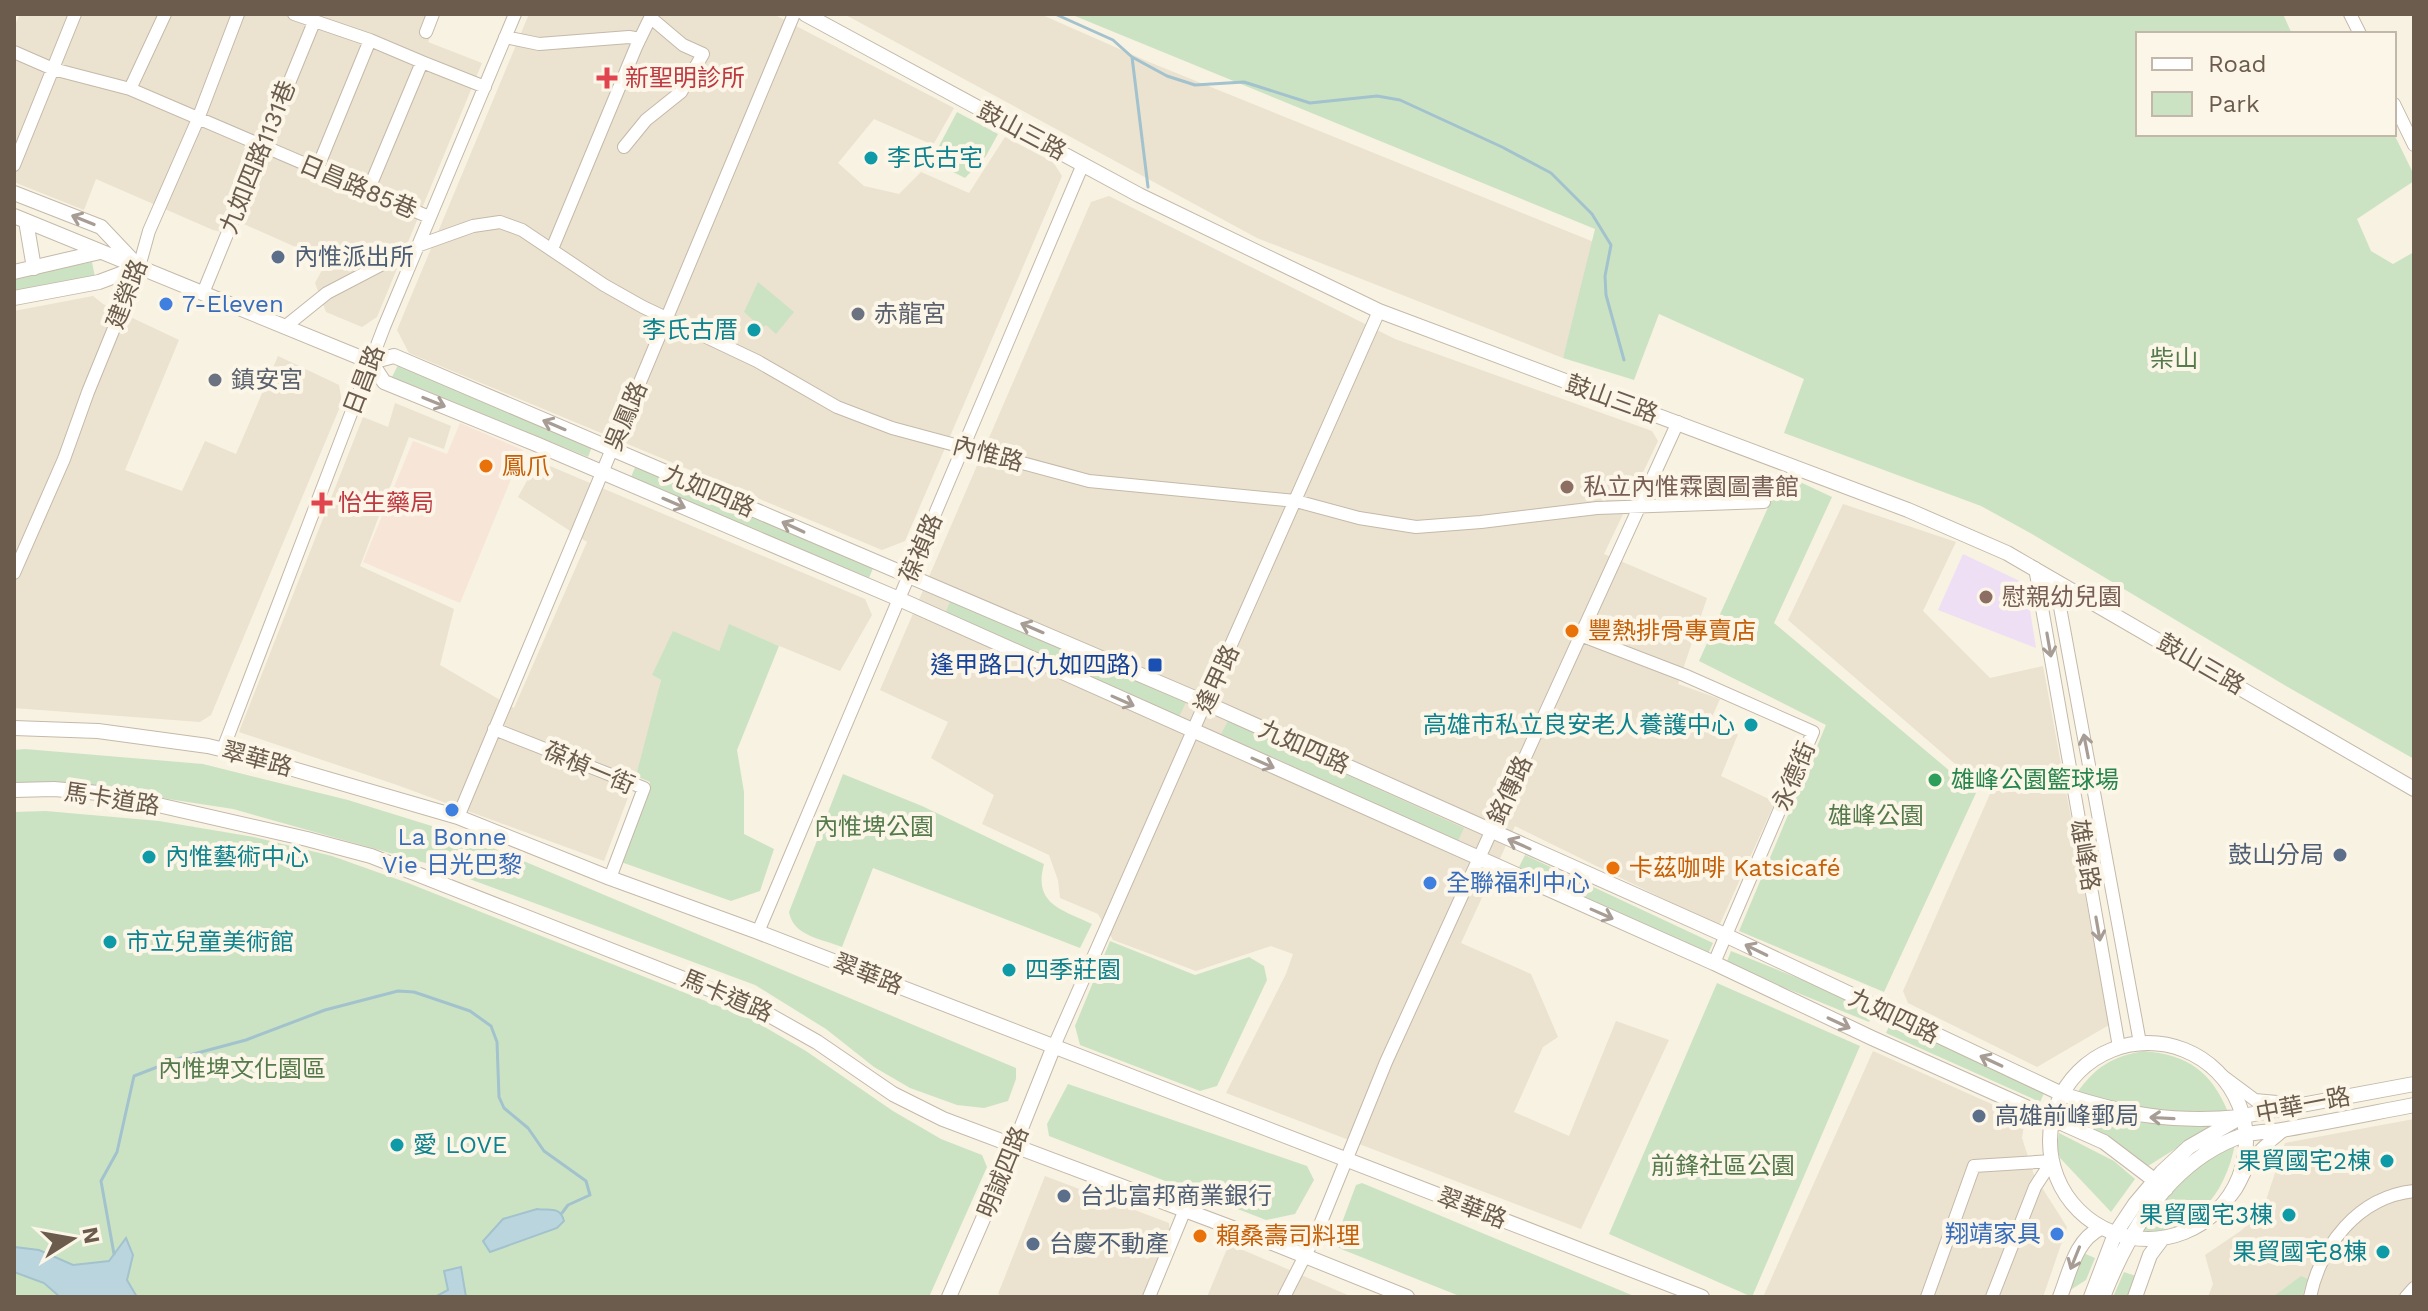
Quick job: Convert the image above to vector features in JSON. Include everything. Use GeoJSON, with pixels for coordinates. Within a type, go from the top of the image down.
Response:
{"type":"FeatureCollection","features":[{"type":"Feature","properties":{"kind":"street"},"geometry":{"type":"LineString","coordinates":[[14,165],[75,14]]}},
{"type":"Feature","properties":{"kind":"street"},"geometry":{"type":"LineString","coordinates":[[130,89],[165,14]]}},
{"type":"Feature","properties":{"kind":"street","name":"建榮路"},"geometry":{"type":"LineString","coordinates":[[14,573],[64,459],[139,267],[149,231],[198,119],[238,14]]}},
{"type":"Feature","properties":{"kind":"street"},"geometry":{"type":"LineString","coordinates":[[294,14],[370,40],[485,87]]}},
{"type":"Feature","properties":{"kind":"street"},"geometry":{"type":"LineString","coordinates":[[426,32],[433,14]]}},
{"type":"Feature","properties":{"kind":"street","name":"日昌路"},"geometry":{"type":"LineString","coordinates":[[223,749],[417,246],[515,14]]}},
{"type":"Feature","properties":{"kind":"street","name":"吳鳳路"},"geometry":{"type":"LineString","coordinates":[[458,817],[794,14]]}},
{"type":"Feature","properties":{"kind":"street","name":"鼓山三路"},"geometry":{"type":"LineString","coordinates":[[805,14],[1251,251],[1379,311],[1972,536],[2035,568],[2414,789]]}},
{"type":"Feature","properties":{"kind":"street"},"geometry":{"type":"LineString","coordinates":[[2350,14],[2359,32]]}},
{"type":"Feature","properties":{"kind":"street"},"geometry":{"type":"LineString","coordinates":[[552,249],[652,16],[683,45],[703,54],[681,92],[646,120],[624,147]]}},
{"type":"Feature","properties":{"kind":"street","name":"九如四路1131巷"},"geometry":{"type":"LineString","coordinates":[[203,293],[314,22]]}},
{"type":"Feature","properties":{"kind":"street"},"geometry":{"type":"LineString","coordinates":[[505,37],[539,44],[629,37],[640,39]]}},
{"type":"Feature","properties":{"kind":"street"},"geometry":{"type":"LineString","coordinates":[[317,169],[370,40]]}},
{"type":"Feature","properties":{"kind":"street","name":"日昌路85巷"},"geometry":{"type":"LineString","coordinates":[[14,52],[53,69],[130,89],[429,217]]}},
{"type":"Feature","properties":{"kind":"street"},"geometry":{"type":"LineString","coordinates":[[368,191],[422,62]]}},
{"type":"Feature","properties":{"kind":"street"},"geometry":{"type":"LineString","coordinates":[[2396,108],[2414,145]]}},
{"type":"Feature","properties":{"kind":"street","name":"葆禎路"},"geometry":{"type":"LineString","coordinates":[[758,932],[1083,164]]}},
{"type":"Feature","properties":{"kind":"street","name":"九如四路"},"geometry":{"type":"LineString","coordinates":[[14,193],[101,227],[139,267]]}},
{"type":"Feature","properties":{"kind":"street","name":"九如四路"},"geometry":{"type":"LineString","coordinates":[[20,219],[371,362],[384,382],[899,599],[1714,963],[2052,1121],[2104,1142],[2160,1184]]}},
{"type":"Feature","properties":{"kind":"street","name":"九如四路"},"geometry":{"type":"LineString","coordinates":[[20,219],[34,268]]}},
{"type":"Feature","properties":{"kind":"street","name":"內惟路"},"geometry":{"type":"LineString","coordinates":[[286,326],[327,293],[417,246],[473,226],[500,222],[522,230],[604,285],[757,361],[837,407],[892,428],[1089,481],[1296,501],[1359,518],[1416,527],[1640,505],[1764,502]]}},
{"type":"Feature","properties":{"kind":"street"},"geometry":{"type":"LineString","coordinates":[[14,272],[100,251]]}},
{"type":"Feature","properties":{"kind":"street"},"geometry":{"type":"LineString","coordinates":[[14,298],[99,282],[139,267]]}},
{"type":"Feature","properties":{"kind":"street","name":"逢甲路"},"geometry":{"type":"LineString","coordinates":[[1054,1046],[1379,311]]}},
{"type":"Feature","properties":{"kind":"street","name":"九如四路"},"geometry":{"type":"LineString","coordinates":[[371,362],[394,356],[1206,704],[1725,935],[2062,1094],[2104,1108],[2147,1117],[2203,1120],[2242,1117]]}},
{"type":"Feature","properties":{"kind":"street","name":"銘傳路"},"geometry":{"type":"LineString","coordinates":[[1284,1297],[1317,1232],[1382,1071],[1678,422]]}},
{"type":"Feature","properties":{"kind":"street","name":"雄峰路"},"geometry":{"type":"LineString","coordinates":[[2035,568],[2119,1047]]}},
{"type":"Feature","properties":{"kind":"street","name":"雄峰路"},"geometry":{"type":"LineString","coordinates":[[2055,580],[2140,1043]]}},
{"type":"Feature","properties":{"kind":"street","name":"永德街"},"geometry":{"type":"LineString","coordinates":[[1580,635],[1684,675],[1813,732],[1714,963]]}},
{"type":"Feature","properties":{"kind":"street","name":"翠華路"},"geometry":{"type":"LineString","coordinates":[[14,728],[98,731],[223,749],[458,817],[1702,1297]]}},
{"type":"Feature","properties":{"kind":"street","name":"葆楨一街"},"geometry":{"type":"LineString","coordinates":[[494,729],[644,788],[610,878]]}},
{"type":"Feature","properties":{"kind":"street","name":"馬卡道路"},"geometry":{"type":"LineString","coordinates":[[14,790],[54,789],[110,794],[371,856],[755,1007],[806,1035],[893,1094],[943,1119],[1407,1297]]}},
{"type":"Feature","properties":{"kind":"street"},"geometry":{"type":"LineString","coordinates":[[2284,1130],[2264,1146],[2247,1166],[2238,1190],[2201,1224],[2162,1239],[2115,1233],[2075,1206],[2057,1178],[2052,1161],[2052,1121],[2062,1094],[2077,1073],[2096,1057],[2119,1047],[2140,1043],[2175,1046],[2199,1058],[2255,1100],[2309,1103]]}},
{"type":"Feature","properties":{"kind":"street","name":"明誠四路"},"geometry":{"type":"LineString","coordinates":[[949,1297],[1002,1177],[1054,1046]]}},
{"type":"Feature","properties":{"kind":"street"},"geometry":{"type":"LineString","coordinates":[[2220,1074],[2238,1101],[2246,1134],[2245,1158],[2238,1181],[2226,1201]]}},
{"type":"Feature","properties":{"kind":"street","name":"中華一路"},"geometry":{"type":"LineString","coordinates":[[2160,1184],[2189,1147],[2242,1117],[2414,1084]]}},
{"type":"Feature","properties":{"kind":"street","name":"中華一路"},"geometry":{"type":"LineString","coordinates":[[2091,1297],[2115,1233],[2135,1204],[2204,1156],[2246,1134],[2284,1130],[2414,1105]]}},
{"type":"Feature","properties":{"kind":"street"},"geometry":{"type":"LineString","coordinates":[[1927,1297],[1974,1166],[2052,1161]]}},
{"type":"Feature","properties":{"kind":"street"},"geometry":{"type":"LineString","coordinates":[[1992,1297],[2035,1187],[2052,1161]]}},
{"type":"Feature","properties":{"kind":"street"},"geometry":{"type":"LineString","coordinates":[[2310,1297],[2321,1258],[2343,1227],[2373,1203],[2414,1191]]}},
{"type":"Feature","properties":{"kind":"street"},"geometry":{"type":"LineString","coordinates":[[1149,1297],[1184,1212]]}},
{"type":"Feature","properties":{"kind":"street","name":"中華一路"},"geometry":{"type":"LineString","coordinates":[[2060,1297],[2081,1242],[2089,1233],[2115,1233]]}},
{"type":"Feature","properties":{"kind":"street","name":"中華一路"},"geometry":{"type":"LineString","coordinates":[[2103,1297],[2115,1233]]}},
{"type":"Feature","properties":{"kind":"street"},"geometry":{"type":"LineString","coordinates":[[2135,1297],[2150,1255],[2162,1239]]}},
{"type":"Feature","properties":{"kind":"street"},"geometry":{"type":"LineString","coordinates":[[2406,1297],[2414,1288]]}},
{"type":"Feature","properties":{"kind":"shaded area"},"geometry":{"type":"Polygon","coordinates":[[[20,14],[440,14],[428,42],[482,63],[377,317],[362,327],[326,312],[315,283],[327,261],[228,217],[222,232],[213,230],[96,179],[84,210],[14,182],[14,27],[20,14]]]}},
{"type":"Feature","properties":{"kind":"shaded area"},"geometry":{"type":"Polygon","coordinates":[[[529,14],[773,14],[954,108],[933,145],[874,119],[838,163],[864,186],[899,194],[921,172],[969,193],[1005,137],[1053,162],[1062,176],[905,541],[882,550],[409,353],[397,330],[529,14]]]}},
{"type":"Feature","properties":{"kind":"shaded area"},"geometry":{"type":"Polygon","coordinates":[[[844,14],[1040,14],[1149,62],[1594,242],[1563,358],[1257,238],[844,14]]]}},
{"type":"Feature","properties":{"kind":"shaded area"},"geometry":{"type":"Polygon","coordinates":[[[1109,196],[1395,339],[1652,431],[1658,441],[1604,554],[1707,598],[1678,684],[1720,699],[1708,726],[1738,734],[1721,776],[1775,802],[1719,926],[1515,826],[1461,943],[1531,974],[1558,1037],[1543,1047],[1514,1112],[1569,1136],[1616,1021],[1669,1040],[1581,1229],[1226,1093],[1293,954],[1271,946],[1196,971],[1113,940],[1098,914],[1060,898],[1058,880],[1049,855],[982,824],[994,795],[931,758],[948,722],[880,690],[1091,202],[1109,196]]]}},
{"type":"Feature","properties":{"kind":"shaded area"},"geometry":{"type":"Polygon","coordinates":[[[93,296],[103,304],[179,340],[125,470],[182,491],[205,441],[236,454],[278,356],[339,385],[342,402],[211,715],[200,722],[14,708],[14,311],[93,296]]]}},
{"type":"Feature","properties":{"kind":"shaded area"},"geometry":{"type":"Polygon","coordinates":[[[395,403],[451,426],[444,449],[409,437],[360,566],[454,609],[440,665],[514,708],[587,542],[518,497],[538,461],[865,599],[872,615],[840,671],[729,625],[719,651],[652,675],[661,680],[643,758],[604,861],[397,785],[239,732],[363,417],[388,427],[395,403]]]}},
{"type":"Feature","properties":{"kind":"shaded area"},"geometry":{"type":"Polygon","coordinates":[[[460,423],[523,450],[460,603],[363,562],[413,441],[447,454],[460,423]]]}},
{"type":"Feature","properties":{"kind":"shaded area"},"geometry":{"type":"Polygon","coordinates":[[[1843,504],[1956,542],[1923,611],[1990,678],[2043,666],[2109,1025],[2037,1067],[1908,1003],[1903,991],[1990,794],[1788,620],[1843,504]]]}},
{"type":"Feature","properties":{"kind":"shaded area","name":"慰親幼兒園"},"geometry":{"type":"Polygon","coordinates":[[[1963,554],[2026,584],[2036,648],[1938,610],[1963,554]]]}},
{"type":"Feature","properties":{"kind":"shaded area"},"geometry":{"type":"Polygon","coordinates":[[[1873,1051],[2025,1119],[2022,1138],[2034,1175],[2067,1227],[2043,1297],[1763,1297],[1873,1051]]]}},
{"type":"Feature","properties":{"kind":"shaded area"},"geometry":{"type":"Polygon","coordinates":[[[2414,1119],[2414,1297],[2208,1297],[2213,1284],[2205,1255],[2242,1230],[2263,1209],[2285,1143],[2414,1119]]]}},
{"type":"Feature","properties":{"kind":"shaded area"},"geometry":{"type":"Polygon","coordinates":[[[1045,1176],[1169,1223],[1170,1235],[1144,1297],[1005,1297],[998,1294],[1045,1176]]]}},
{"type":"Feature","properties":{"kind":"shaded area"},"geometry":{"type":"Polygon","coordinates":[[[1229,1244],[1350,1296],[1207,1297],[1229,1244]]]}},
{"type":"Feature","properties":{"kind":"green space","name":"柴山"},"geometry":{"type":"Polygon","coordinates":[[[1070,14],[2283,14],[2291,32],[2136,32],[2136,136],[2395,136],[2414,175],[2414,181],[2357,219],[2371,251],[2393,264],[2414,252],[2414,759],[1981,506],[1784,433],[1804,379],[1659,314],[1634,380],[1563,358],[1595,229],[1070,14]]]}},
{"type":"Feature","properties":{"kind":"green space"},"geometry":{"type":"Polygon","coordinates":[[[957,112],[998,134],[986,156],[965,178],[931,161],[957,112]]]}},
{"type":"Feature","properties":{"kind":"green space"},"geometry":{"type":"Polygon","coordinates":[[[92,262],[95,277],[14,293],[14,278],[92,262]]]}},
{"type":"Feature","properties":{"kind":"green space"},"geometry":{"type":"Polygon","coordinates":[[[758,282],[794,312],[776,334],[766,325],[762,328],[744,312],[758,282]]]}},
{"type":"Feature","properties":{"kind":"green space"},"geometry":{"type":"Polygon","coordinates":[[[398,365],[593,444],[588,457],[392,377],[398,365]]]}},
{"type":"Feature","properties":{"kind":"green space"},"geometry":{"type":"Polygon","coordinates":[[[636,465],[874,566],[869,578],[631,477],[636,465]]]}},
{"type":"Feature","properties":{"kind":"green space","name":"雄峰公園"},"geometry":{"type":"Polygon","coordinates":[[[1783,474],[1832,497],[1774,623],[1976,793],[1884,992],[1739,931],[1826,725],[1699,661],[1783,474]]]}},
{"type":"Feature","properties":{"kind":"green space"},"geometry":{"type":"Polygon","coordinates":[[[951,599],[1186,702],[1179,717],[945,614],[951,599]]]}},
{"type":"Feature","properties":{"kind":"green space"},"geometry":{"type":"Polygon","coordinates":[[[729,624],[779,646],[737,750],[744,792],[744,834],[774,849],[760,891],[731,901],[621,862],[650,782],[636,776],[661,680],[652,675],[673,631],[719,651],[729,624]]]}},
{"type":"Feature","properties":{"kind":"green space"},"geometry":{"type":"Polygon","coordinates":[[[1228,721],[1464,828],[1458,841],[1221,734],[1228,721]]]}},
{"type":"Feature","properties":{"kind":"green space"},"geometry":{"type":"Polygon","coordinates":[[[14,750],[203,764],[348,800],[464,836],[1016,1068],[1016,1079],[1008,1101],[984,1108],[957,1105],[910,1088],[874,1067],[826,1029],[755,985],[429,864],[233,809],[110,790],[14,787],[14,750]]]}},
{"type":"Feature","properties":{"kind":"green space","name":"內惟埤公園"},"geometry":{"type":"Polygon","coordinates":[[[843,774],[922,806],[1044,864],[1042,888],[1046,897],[1060,909],[1092,924],[1080,948],[873,868],[842,947],[802,932],[789,912],[843,774]]]}},
{"type":"Feature","properties":{"kind":"green space","name":"內惟埤文化園區"},"geometry":{"type":"Polygon","coordinates":[[[46,811],[159,821],[254,837],[332,856],[751,1019],[806,1051],[893,1111],[941,1139],[982,1155],[987,1167],[929,1297],[14,1297],[14,812],[46,811]]]}},
{"type":"Feature","properties":{"kind":"green space"},"geometry":{"type":"Polygon","coordinates":[[[1525,855],[1713,943],[1707,956],[1519,867],[1525,855]]]}},
{"type":"Feature","properties":{"kind":"green space"},"geometry":{"type":"Polygon","coordinates":[[[1110,941],[1195,975],[1249,957],[1264,966],[1267,980],[1217,1086],[1200,1091],[1080,1045],[1075,1026],[1110,941]]]}},
{"type":"Feature","properties":{"kind":"green space"},"geometry":{"type":"Polygon","coordinates":[[[1731,951],[1874,1009],[1869,1022],[1726,964],[1731,951]]]}},
{"type":"Feature","properties":{"kind":"green space","name":"前鋒社區公園"},"geometry":{"type":"Polygon","coordinates":[[[1717,983],[1860,1046],[1752,1297],[1609,1234],[1717,983]]]}},
{"type":"Feature","properties":{"kind":"green space"},"geometry":{"type":"Polygon","coordinates":[[[1892,1020],[2046,1089],[2040,1102],[1886,1033],[1892,1020]]]}},
{"type":"Feature","properties":{"kind":"green space"},"geometry":{"type":"Polygon","coordinates":[[[2144,1051],[2173,1056],[2196,1068],[2214,1086],[2228,1112],[2181,1114],[2137,1110],[2077,1093],[2106,1064],[2144,1051]]]}},
{"type":"Feature","properties":{"kind":"green space"},"geometry":{"type":"Polygon","coordinates":[[[1068,1084],[1307,1166],[1314,1180],[1295,1214],[1266,1220],[1049,1136],[1047,1124],[1068,1084]]]}},
{"type":"Feature","properties":{"kind":"green space"},"geometry":{"type":"Polygon","coordinates":[[[2076,1103],[2142,1121],[2212,1126],[2148,1166],[2115,1144],[2069,1123],[2076,1103]]]}},
{"type":"Feature","properties":{"kind":"green space"},"geometry":{"type":"Polygon","coordinates":[[[2059,1133],[2114,1161],[2135,1179],[2111,1212],[2060,1158],[2057,1147],[2059,1133]]]}},
{"type":"Feature","properties":{"kind":"green space"},"geometry":{"type":"Polygon","coordinates":[[[2235,1144],[2223,1180],[2203,1209],[2175,1227],[2137,1233],[2186,1175],[2235,1144]]]}},
{"type":"Feature","properties":{"kind":"green space"},"geometry":{"type":"Polygon","coordinates":[[[1362,1183],[1634,1297],[1462,1297],[1341,1249],[1334,1244],[1356,1185],[1362,1183]]]}},
{"type":"Feature","properties":{"kind":"green space"},"geometry":{"type":"Polygon","coordinates":[[[2081,1252],[2095,1258],[2086,1280],[2064,1294],[2081,1252]]]}},
{"type":"Feature","properties":{"kind":"green space"},"geometry":{"type":"Polygon","coordinates":[[[2124,1272],[2136,1276],[2127,1297],[2113,1297],[2124,1272]]]}},
{"type":"Feature","properties":{"kind":"green space"},"geometry":{"type":"Polygon","coordinates":[[[2301,1276],[2308,1279],[2302,1297],[2273,1297],[2301,1276]]]}},
{"type":"Feature","properties":{"kind":"water"},"geometry":{"type":"Polygon","coordinates":[[[537,1209],[557,1211],[564,1221],[557,1228],[490,1252],[483,1241],[503,1219],[537,1209]]]}},
{"type":"Feature","properties":{"kind":"water"},"geometry":{"type":"Polygon","coordinates":[[[126,1238],[133,1255],[127,1280],[137,1297],[60,1297],[44,1283],[14,1272],[14,1247],[39,1250],[73,1265],[109,1261],[126,1238]]]}},
{"type":"Feature","properties":{"kind":"water"},"geometry":{"type":"Polygon","coordinates":[[[461,1267],[466,1297],[435,1297],[448,1290],[444,1271],[461,1267]]]}},
{"type":"Feature","properties":{"kind":"waterway"},"geometry":{"type":"LineString","coordinates":[[1055,14],[1113,40],[1132,57],[1167,76],[1195,85],[1244,82],[1310,103],[1377,96],[1400,100],[1551,173],[1592,214],[1611,245],[1605,276],[1606,295],[1624,360]]}},
{"type":"Feature","properties":{"kind":"waterway"},"geometry":{"type":"LineString","coordinates":[[1132,57],[1148,187]]}},
{"type":"Feature","properties":{"kind":"waterway"},"geometry":{"type":"LineString","coordinates":[[114,1254],[101,1181],[117,1152],[134,1076],[186,1056],[246,1040],[325,1010],[398,991],[414,992],[470,1011],[491,1026],[497,1042],[499,1097],[504,1108],[528,1128],[544,1151],[586,1181],[590,1195],[568,1205],[562,1213]]}},
{"type":"Feature","properties":{"kind":"place","name":"新聖明診所"},"geometry":{"type":"Point","coordinates":[607,78]}},
{"type":"Feature","properties":{"kind":"place","name":"李氏古宅"},"geometry":{"type":"Point","coordinates":[871,158]}},
{"type":"Feature","properties":{"kind":"place","name":"內惟派出所"},"geometry":{"type":"Point","coordinates":[278,257]}},
{"type":"Feature","properties":{"kind":"place","name":"7-Eleven"},"geometry":{"type":"Point","coordinates":[166,304]}},
{"type":"Feature","properties":{"kind":"place","name":"赤龍宮"},"geometry":{"type":"Point","coordinates":[858,314]}},
{"type":"Feature","properties":{"kind":"place","name":"李氏古厝"},"geometry":{"type":"Point","coordinates":[754,330]}},
{"type":"Feature","properties":{"kind":"place","name":"鎮安宮"},"geometry":{"type":"Point","coordinates":[215,380]}},
{"type":"Feature","properties":{"kind":"place","name":"鳳爪"},"geometry":{"type":"Point","coordinates":[486,466]}},
{"type":"Feature","properties":{"kind":"place","name":"私立內惟霖園圖書館"},"geometry":{"type":"Point","coordinates":[1567,487]}},
{"type":"Feature","properties":{"kind":"place","name":"怡生藥局"},"geometry":{"type":"Point","coordinates":[322,503]}},
{"type":"Feature","properties":{"kind":"place","name":"慰親幼兒園"},"geometry":{"type":"Point","coordinates":[1986,597]}},
{"type":"Feature","properties":{"kind":"place","name":"豐熱排骨專賣店"},"geometry":{"type":"Point","coordinates":[1572,631]}},
{"type":"Feature","properties":{"kind":"place","name":"逢甲路口(九如四路)"},"geometry":{"type":"Point","coordinates":[1155,665]}},
{"type":"Feature","properties":{"kind":"place","name":"高雄市私立良安老人養護中心"},"geometry":{"type":"Point","coordinates":[1751,725]}},
{"type":"Feature","properties":{"kind":"place","name":"雄峰公園籃球場"},"geometry":{"type":"Point","coordinates":[1935,780]}},
{"type":"Feature","properties":{"kind":"place","name":"La Bonne Vie 日光巴黎"},"geometry":{"type":"Point","coordinates":[452,810]}},
{"type":"Feature","properties":{"kind":"place","name":"鼓山分局"},"geometry":{"type":"Point","coordinates":[2340,855]}},
{"type":"Feature","properties":{"kind":"place","name":"內惟藝術中心"},"geometry":{"type":"Point","coordinates":[149,857]}},
{"type":"Feature","properties":{"kind":"place","name":"卡茲咖啡 Katsicafé"},"geometry":{"type":"Point","coordinates":[1613,868]}},
{"type":"Feature","properties":{"kind":"place","name":"全聯福利中心"},"geometry":{"type":"Point","coordinates":[1430,883]}},
{"type":"Feature","properties":{"kind":"place","name":"市立兒童美術館"},"geometry":{"type":"Point","coordinates":[110,942]}},
{"type":"Feature","properties":{"kind":"place","name":"四季莊園"},"geometry":{"type":"Point","coordinates":[1009,970]}},
{"type":"Feature","properties":{"kind":"place","name":"高雄前峰郵局"},"geometry":{"type":"Point","coordinates":[1979,1116]}},
{"type":"Feature","properties":{"kind":"place","name":"愛 LOVE"},"geometry":{"type":"Point","coordinates":[397,1145]}},
{"type":"Feature","properties":{"kind":"place","name":"果貿國宅2棟"},"geometry":{"type":"Point","coordinates":[2387,1161]}},
{"type":"Feature","properties":{"kind":"place","name":"台北富邦商業銀行"},"geometry":{"type":"Point","coordinates":[1064,1196]}},
{"type":"Feature","properties":{"kind":"place","name":"果貿國宅3棟"},"geometry":{"type":"Point","coordinates":[2289,1215]}},
{"type":"Feature","properties":{"kind":"place","name":"翔靖家具"},"geometry":{"type":"Point","coordinates":[2057,1234]}},
{"type":"Feature","properties":{"kind":"place","name":"賴桑壽司料理"},"geometry":{"type":"Point","coordinates":[1200,1236]}},
{"type":"Feature","properties":{"kind":"place","name":"台慶不動產"},"geometry":{"type":"Point","coordinates":[1033,1244]}},
{"type":"Feature","properties":{"kind":"place","name":"果貿國宅8棟"},"geometry":{"type":"Point","coordinates":[2383,1252]}}]}
